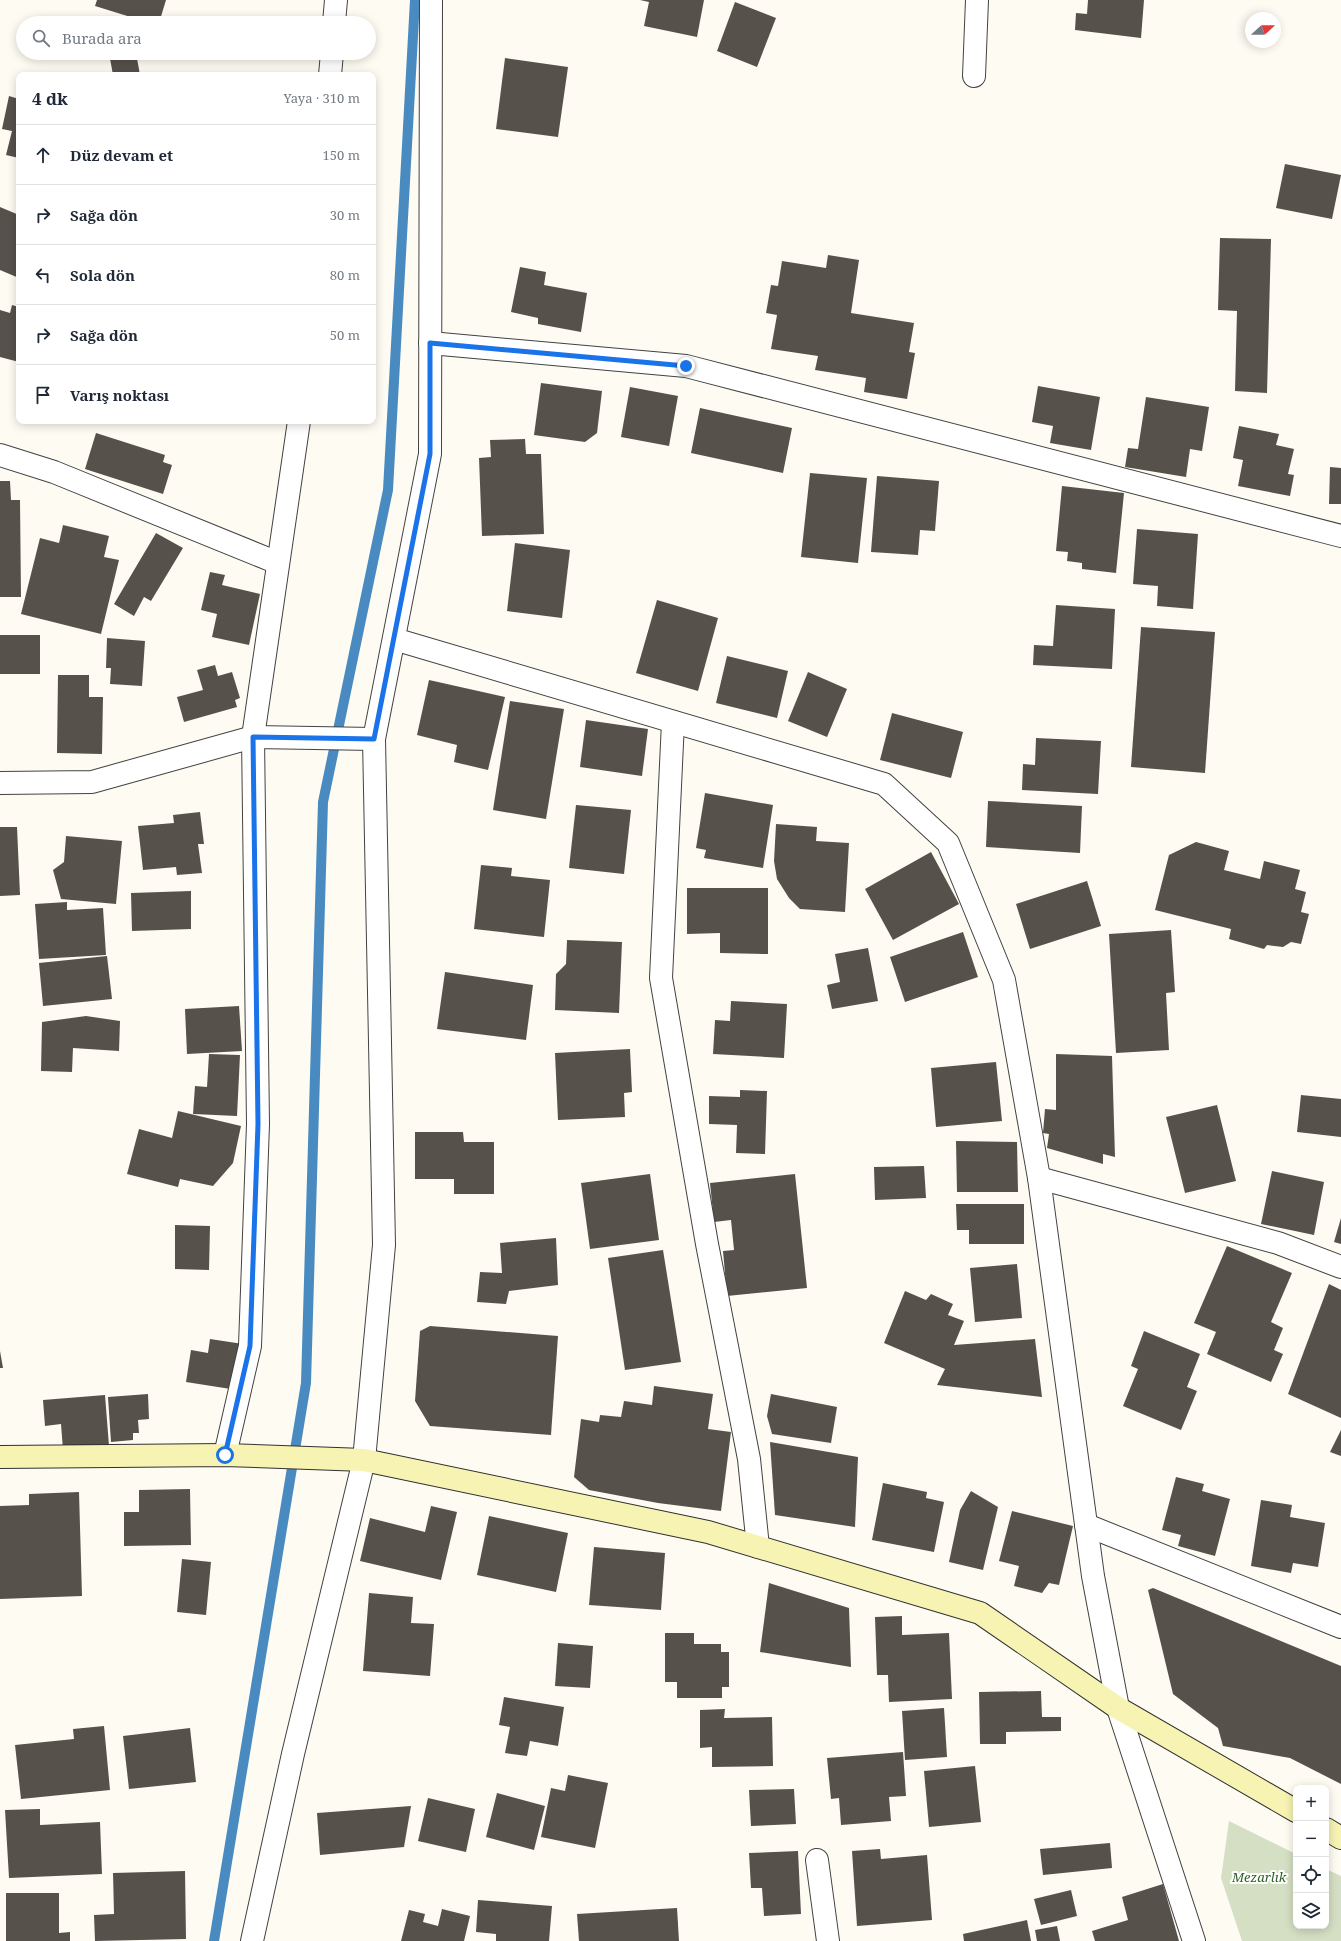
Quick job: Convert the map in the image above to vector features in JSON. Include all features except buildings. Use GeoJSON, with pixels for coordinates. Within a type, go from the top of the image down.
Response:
{"type":"FeatureCollection","features":[{"type":"Feature","properties":{"kind":"street"},"geometry":{"type":"LineString","coordinates":[[335,16],[336,0]]}},
{"type":"Feature","properties":{"kind":"street"},"geometry":{"type":"LineString","coordinates":[[252,1941],[355,1460],[384,1245],[366,739],[394,639],[430,454],[431,0]]}},
{"type":"Feature","properties":{"kind":"street"},"geometry":{"type":"LineString","coordinates":[[974,76],[977,0]]}},
{"type":"Feature","properties":{"kind":"street"},"geometry":{"type":"LineString","coordinates":[[330,72],[331,60]]}},
{"type":"Feature","properties":{"kind":"street"},"geometry":{"type":"LineString","coordinates":[[430,343],[686,366],[1341,536]]}},
{"type":"Feature","properties":{"kind":"street"},"geometry":{"type":"LineString","coordinates":[[225,1455],[250,1346],[258,1124],[253,737],[299,424]]}},
{"type":"Feature","properties":{"kind":"street"},"geometry":{"type":"LineString","coordinates":[[0,455],[54,472],[278,563]]}},
{"type":"Feature","properties":{"kind":"street"},"geometry":{"type":"LineString","coordinates":[[394,639],[884,784],[948,843],[1004,980],[1039,1178],[1086,1525],[1118,1708],[1194,1941]]}},
{"type":"Feature","properties":{"kind":"street"},"geometry":{"type":"LineString","coordinates":[[674,722],[661,978],[707,1244],[749,1459],[758,1547]]}},
{"type":"Feature","properties":{"kind":"street"},"geometry":{"type":"LineString","coordinates":[[0,783],[92,782],[253,737],[366,739]]}},
{"type":"Feature","properties":{"kind":"street"},"geometry":{"type":"LineString","coordinates":[[1039,1178],[1278,1243],[1341,1267]]}},
{"type":"Feature","properties":{"kind":"street"},"geometry":{"type":"LineString","coordinates":[[0,1457],[250,1455],[355,1460],[708,1532],[980,1613],[1118,1708],[1293,1809]]}},
{"type":"Feature","properties":{"kind":"street"},"geometry":{"type":"LineString","coordinates":[[1086,1525],[1341,1627]]}},
{"type":"Feature","properties":{"kind":"street"},"geometry":{"type":"LineString","coordinates":[[1329,1831],[1341,1838]]}},
{"type":"Feature","properties":{"kind":"street"},"geometry":{"type":"LineString","coordinates":[[817,1860],[828,1941]]}},
{"type":"Feature","properties":{"kind":"green space","name":"Mezarlık"},"geometry":{"type":"Polygon","coordinates":[[[1229,1821],[1293,1853],[1293,1929],[1329,1929],[1329,1870],[1341,1876],[1341,1941],[1242,1941],[1221,1878],[1229,1821]]]}},
{"type":"Feature","properties":{"kind":"waterway"},"geometry":{"type":"LineString","coordinates":[[214,1941],[306,1383],[323,802],[388,490],[415,0]]}},
{"type":"Feature","properties":{"kind":"route"},"geometry":{"type":"LineString","coordinates":[[225,1455],[250,1346],[258,1124],[253,737],[374,739],[430,454],[430,343],[686,366]]}}]}
